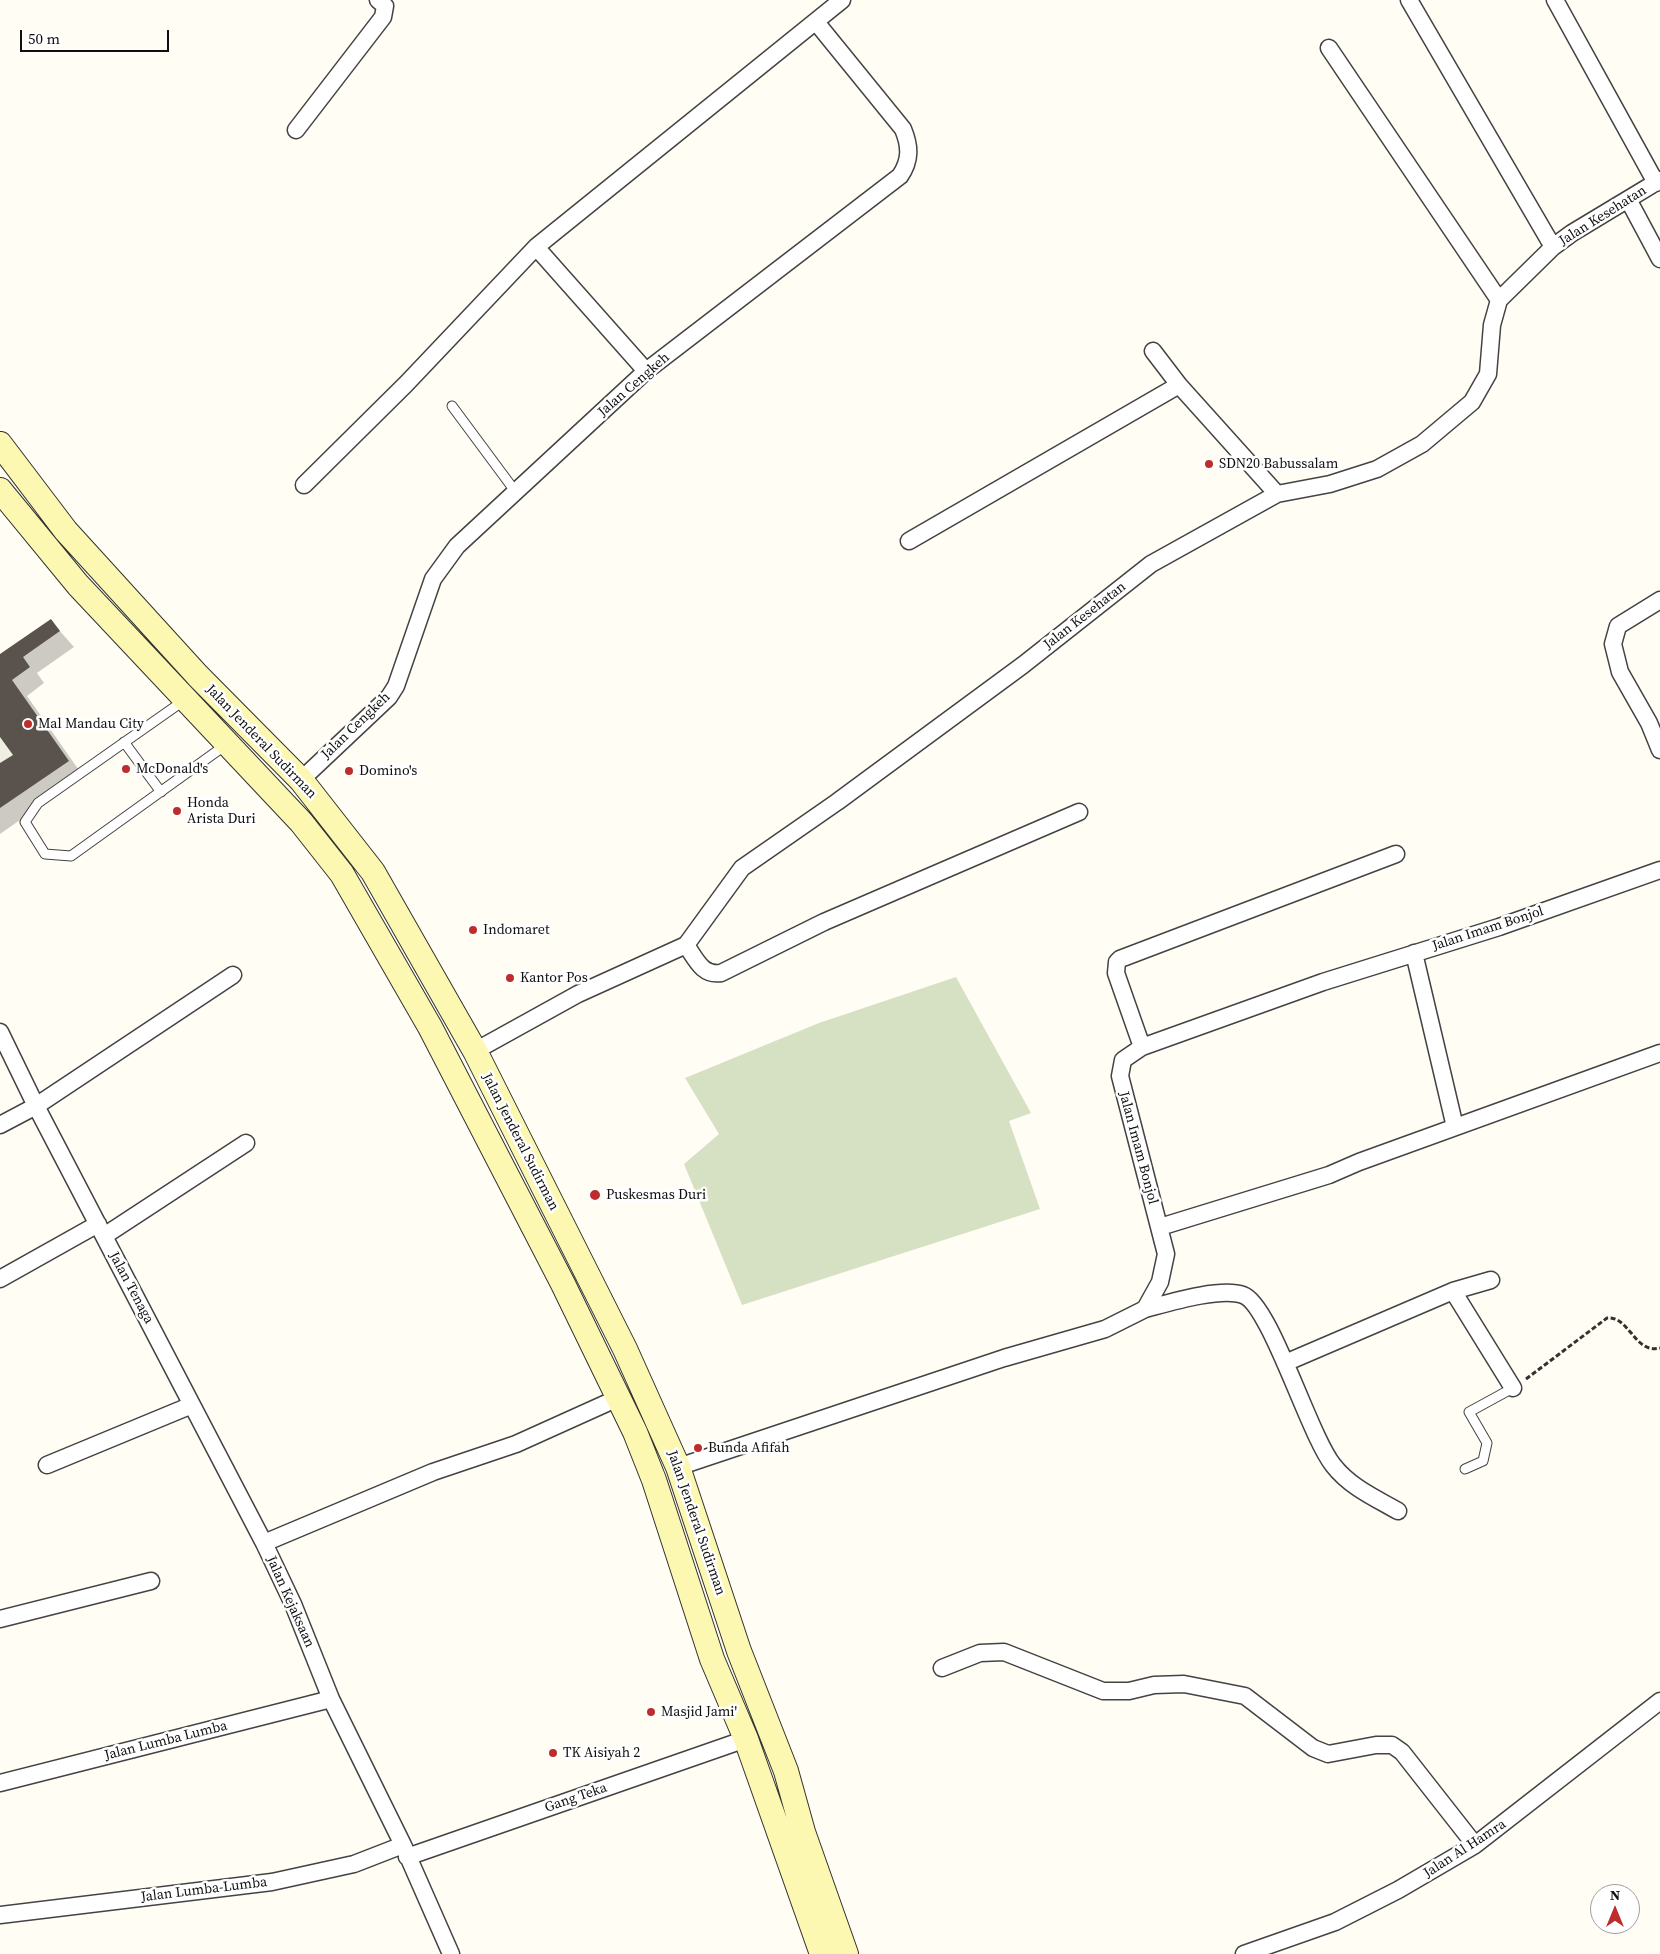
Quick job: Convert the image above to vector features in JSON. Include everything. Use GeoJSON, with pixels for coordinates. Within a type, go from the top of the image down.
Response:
{"type":"FeatureCollection","features":[{"type":"Feature","properties":{"kind":"street"},"geometry":{"type":"LineString","coordinates":[[296,130],[383,18],[385,6],[378,0]]}},
{"type":"Feature","properties":{"kind":"street"},"geometry":{"type":"LineString","coordinates":[[1409,0],[1553,247]]}},
{"type":"Feature","properties":{"kind":"street"},"geometry":{"type":"LineString","coordinates":[[1555,0],[1658,181]]}},
{"type":"Feature","properties":{"kind":"street"},"geometry":{"type":"LineString","coordinates":[[304,485],[406,384],[536,247],[816,22],[835,2]]}},
{"type":"Feature","properties":{"kind":"street","name":"Jalan Cengkeh"},"geometry":{"type":"LineString","coordinates":[[301,780],[389,697],[396,686],[433,579],[457,546],[646,371],[900,176],[907,167],[909,144],[903,128],[816,22]]}},
{"type":"Feature","properties":{"kind":"street"},"geometry":{"type":"LineString","coordinates":[[1329,48],[1499,300]]}},
{"type":"Feature","properties":{"kind":"street","name":"Jalan Kesehatan"},"geometry":{"type":"LineString","coordinates":[[475,1051],[578,994],[686,945],[742,868],[837,802],[1000,682],[1151,564],[1277,494],[1330,484],[1377,469],[1422,444],[1472,402],[1488,374],[1492,325],[1499,300],[1553,247],[1572,233],[1658,181]]}},
{"type":"Feature","properties":{"kind":"street"},"geometry":{"type":"LineString","coordinates":[[1629,200],[1660,259]]}},
{"type":"Feature","properties":{"kind":"street"},"geometry":{"type":"LineString","coordinates":[[536,247],[646,371]]}},
{"type":"Feature","properties":{"kind":"street"},"geometry":{"type":"LineString","coordinates":[[1154,351],[1179,385],[1277,494]]}},
{"type":"Feature","properties":{"kind":"street"},"geometry":{"type":"LineString","coordinates":[[909,541],[1179,385]]}},
{"type":"Feature","properties":{"kind":"street","name":"Jalan Jenderal Sudirman"},"geometry":{"type":"LineString","coordinates":[[0,444],[66,531],[198,676],[301,780],[374,872],[475,1051],[625,1349],[678,1467],[739,1651],[786,1771],[803,1832],[846,1954]]}},
{"type":"Feature","properties":{"kind":"street","name":"Jalan Jenderal Sudirman"},"geometry":{"type":"LineString","coordinates":[[0,490],[78,585],[301,822],[342,874],[392,960],[439,1045],[563,1284],[636,1432],[654,1480],[712,1659],[746,1739],[822,1954]]}},
{"type":"Feature","properties":{"kind":"street"},"geometry":{"type":"LineString","coordinates":[[1660,600],[1618,626],[1613,644],[1620,672],[1649,723],[1660,750]]}},
{"type":"Feature","properties":{"kind":"street"},"geometry":{"type":"LineString","coordinates":[[686,945],[703,970],[712,974],[722,973],[833,918],[1079,812]]}},
{"type":"Feature","properties":{"kind":"street"},"geometry":{"type":"LineString","coordinates":[[1142,1047],[1116,972],[1117,962],[1120,959],[1396,854]]}},
{"type":"Feature","properties":{"kind":"street","name":"Jalan Imam Bonjol"},"geometry":{"type":"LineString","coordinates":[[1145,1309],[1160,1282],[1166,1254],[1120,1076],[1123,1060],[1142,1047],[1323,982],[1500,927],[1660,870]]}},
{"type":"Feature","properties":{"kind":"street"},"geometry":{"type":"LineString","coordinates":[[392,960],[417,948]]}},
{"type":"Feature","properties":{"kind":"street"},"geometry":{"type":"LineString","coordinates":[[1414,953],[1456,1127]]}},
{"type":"Feature","properties":{"kind":"street"},"geometry":{"type":"LineString","coordinates":[[0,1125],[36,1106],[233,976]]}},
{"type":"Feature","properties":{"kind":"street","name":"Jalan Tenaga"},"geometry":{"type":"LineString","coordinates":[[0,1032],[36,1106],[264,1543]]}},
{"type":"Feature","properties":{"kind":"street"},"geometry":{"type":"LineString","coordinates":[[1160,1227],[1329,1175],[1359,1162],[1660,1053]]}},
{"type":"Feature","properties":{"kind":"street"},"geometry":{"type":"LineString","coordinates":[[0,1279],[101,1230],[246,1143]]}},
{"type":"Feature","properties":{"kind":"street"},"geometry":{"type":"LineString","coordinates":[[1285,1363],[1453,1291],[1491,1280]]}},
{"type":"Feature","properties":{"kind":"street"},"geometry":{"type":"LineString","coordinates":[[1453,1291],[1513,1388]]}},
{"type":"Feature","properties":{"kind":"street"},"geometry":{"type":"LineString","coordinates":[[678,1467],[1004,1358],[1105,1329],[1145,1309],[1194,1297],[1230,1293],[1244,1295],[1256,1304],[1285,1363],[1303,1409],[1332,1464],[1346,1481],[1398,1511]]}},
{"type":"Feature","properties":{"kind":"street","name":"Jalan Kejaksaan"},"geometry":{"type":"LineString","coordinates":[[451,1954],[405,1851],[331,1700],[293,1604],[264,1543],[433,1472],[516,1444],[618,1398]]}},
{"type":"Feature","properties":{"kind":"street"},"geometry":{"type":"LineString","coordinates":[[47,1466],[192,1405]]}},
{"type":"Feature","properties":{"kind":"street"},"geometry":{"type":"LineString","coordinates":[[0,1619],[150,1582]]}},
{"type":"Feature","properties":{"kind":"street"},"geometry":{"type":"LineString","coordinates":[[712,1659],[739,1651]]}},
{"type":"Feature","properties":{"kind":"street"},"geometry":{"type":"LineString","coordinates":[[942,1668],[980,1653],[1004,1652],[1102,1691],[1129,1691],[1154,1685],[1184,1684],[1245,1696],[1313,1748],[1328,1754],[1376,1745],[1392,1745],[1402,1752],[1475,1845]]}},
{"type":"Feature","properties":{"kind":"street","name":"Jalan Lumba Lumba"},"geometry":{"type":"LineString","coordinates":[[0,1783],[331,1700]]}},
{"type":"Feature","properties":{"kind":"street","name":"Jalan Al Hamra"},"geometry":{"type":"LineString","coordinates":[[1244,1954],[1335,1922],[1398,1890],[1475,1845],[1660,1701]]}},
{"type":"Feature","properties":{"kind":"street","name":"Gang Teka"},"geometry":{"type":"LineString","coordinates":[[405,1851],[746,1739]]}},
{"type":"Feature","properties":{"kind":"street","name":"Jalan Lumba-Lumba"},"geometry":{"type":"LineString","coordinates":[[0,1915],[272,1882],[405,1851]]}},
{"type":"Feature","properties":{"kind":"lane"},"geometry":{"type":"LineString","coordinates":[[452,406],[515,491]]}},
{"type":"Feature","properties":{"kind":"lane"},"geometry":{"type":"LineString","coordinates":[[186,699],[38,803],[25,822],[45,854],[72,856],[227,744]]}},
{"type":"Feature","properties":{"kind":"lane"},"geometry":{"type":"LineString","coordinates":[[124,742],[161,792]]}},
{"type":"Feature","properties":{"kind":"lane"},"geometry":{"type":"LineString","coordinates":[[1465,1469],[1483,1461],[1487,1443],[1469,1412],[1513,1388]]}},
{"type":"Feature","properties":{"kind":"path"},"geometry":{"type":"LineString","coordinates":[[1513,1388],[1541,1370],[1607,1318],[1618,1320],[1641,1344],[1649,1348],[1660,1348]]}},
{"type":"Feature","properties":{"kind":"green space"},"geometry":{"type":"Polygon","coordinates":[[[956,977],[1031,1113],[1009,1121],[1040,1209],[742,1305],[684,1164],[719,1134],[685,1078],[819,1023],[956,977]]]}},
{"type":"Feature","properties":{"kind":"shaded area"},"geometry":{"type":"Polygon","coordinates":[[[0,737],[13,755],[0,763],[0,737]]]}},
{"type":"Feature","properties":{"kind":"building","name":"Mal Mandau City"},"geometry":{"type":"Polygon","coordinates":[[[51,619],[60,631],[23,657],[30,667],[12,680],[69,761],[0,808],[0,763],[13,755],[0,737],[0,654],[51,619]]]}},
{"type":"Feature","properties":{"kind":"place","name":"SDN20 Babussalam"},"geometry":{"type":"Point","coordinates":[1209,464]}},
{"type":"Feature","properties":{"kind":"place","name":"Mal Mandau City"},"geometry":{"type":"Point","coordinates":[28,724]}},
{"type":"Feature","properties":{"kind":"place","name":"McDonald's"},"geometry":{"type":"Point","coordinates":[126,769]}},
{"type":"Feature","properties":{"kind":"place","name":"Domino's"},"geometry":{"type":"Point","coordinates":[349,771]}},
{"type":"Feature","properties":{"kind":"place","name":"Honda Arista Duri"},"geometry":{"type":"Point","coordinates":[177,811]}},
{"type":"Feature","properties":{"kind":"place","name":"Indomaret"},"geometry":{"type":"Point","coordinates":[473,930]}},
{"type":"Feature","properties":{"kind":"place","name":"Kantor Pos"},"geometry":{"type":"Point","coordinates":[510,978]}},
{"type":"Feature","properties":{"kind":"place","name":"Puskesmas Duri"},"geometry":{"type":"Point","coordinates":[595,1195]}},
{"type":"Feature","properties":{"kind":"place","name":"Bunda Afifah"},"geometry":{"type":"Point","coordinates":[698,1448]}},
{"type":"Feature","properties":{"kind":"place","name":"Masjid Jami'"},"geometry":{"type":"Point","coordinates":[651,1712]}},
{"type":"Feature","properties":{"kind":"place","name":"TK Aisiyah 2"},"geometry":{"type":"Point","coordinates":[553,1753]}}]}
